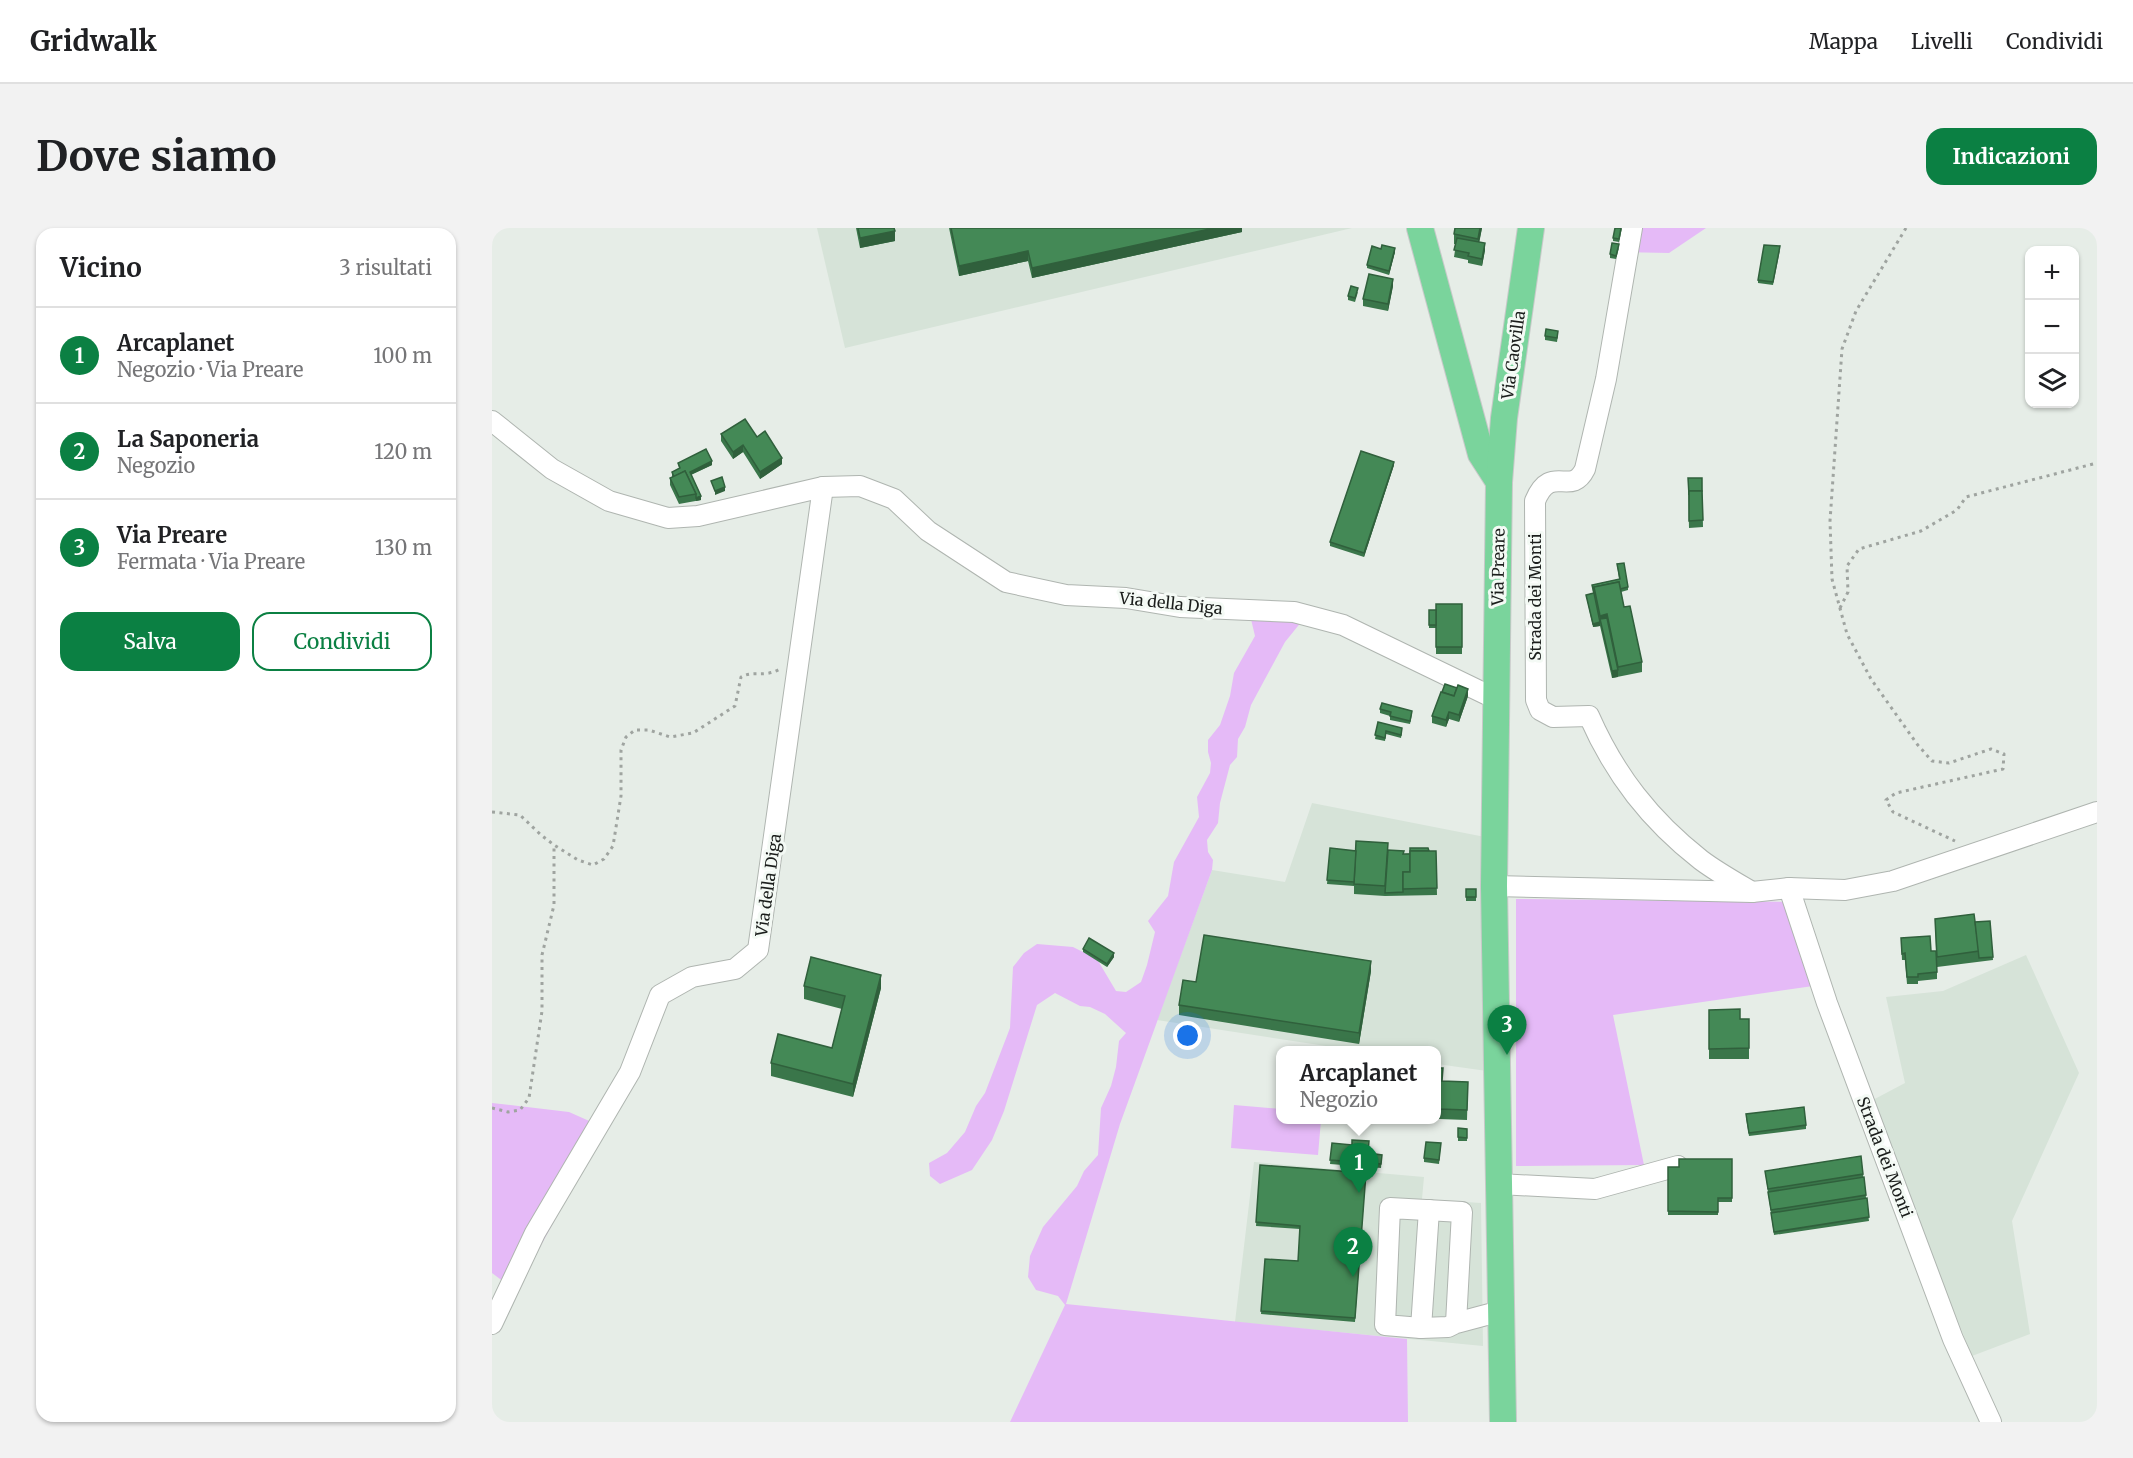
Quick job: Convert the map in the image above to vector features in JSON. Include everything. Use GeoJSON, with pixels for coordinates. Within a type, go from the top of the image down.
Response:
{"type":"FeatureCollection","features":[{"type":"Feature","properties":{"kind":"main road"},"geometry":{"type":"LineString","coordinates":[[1420,228],[1481,454],[1499,482]]}},
{"type":"Feature","properties":{"kind":"main road","name":"Via Caovilla"},"geometry":{"type":"LineString","coordinates":[[1499,482],[1504,418],[1531,228]]}},
{"type":"Feature","properties":{"kind":"main road","name":"Via Preare"},"geometry":{"type":"LineString","coordinates":[[1499,482],[1494,886],[1503,1422]]}},
{"type":"Feature","properties":{"kind":"street","name":"Strada dei Monti"},"geometry":{"type":"LineString","coordinates":[[1632,228],[1606,379],[1585,470],[1581,478],[1573,482],[1549,482],[1540,488],[1535,501],[1536,700],[1540,710],[1553,717],[1589,716],[1608,755],[1630,791],[1663,827],[1702,861],[1752,892]]}},
{"type":"Feature","properties":{"kind":"street","name":"Via della Diga"},"geometry":{"type":"LineString","coordinates":[[492,421],[552,469],[609,501],[668,518],[698,516],[823,487],[860,486],[894,499],[928,531],[1006,582],[1066,595],[1126,598],[1180,607],[1294,612],[1343,625],[1496,699]]}},
{"type":"Feature","properties":{"kind":"street","name":"Via della Diga"},"geometry":{"type":"LineString","coordinates":[[492,1324],[535,1233],[630,1072],[660,995],[692,977],[735,969],[758,950],[823,487]]}},
{"type":"Feature","properties":{"kind":"street"},"geometry":{"type":"LineString","coordinates":[[1494,886],[1752,892],[1789,888],[1845,890],[1893,881],[2097,812]]}},
{"type":"Feature","properties":{"kind":"street","name":"Strada dei Monti"},"geometry":{"type":"LineString","coordinates":[[1789,888],[1827,1003],[1953,1339],[1990,1422]]}},
{"type":"Feature","properties":{"kind":"street"},"geometry":{"type":"LineString","coordinates":[[1499,1184],[1595,1189],[1678,1166]]}},
{"type":"Feature","properties":{"kind":"street"},"geometry":{"type":"LineString","coordinates":[[1456,1323],[1462,1212],[1390,1208],[1385,1325],[1421,1328],[1448,1327],[1501,1311]]}},
{"type":"Feature","properties":{"kind":"street"},"geometry":{"type":"LineString","coordinates":[[1421,1328],[1429,1210]]}},
{"type":"Feature","properties":{"kind":"path"},"geometry":{"type":"LineString","coordinates":[[1906,228],[1856,311],[1842,350],[1830,521],[1832,579],[1847,634],[1871,679],[1917,744],[1932,761],[1948,763],[1991,749],[2004,754],[2003,769],[1896,793],[1886,800],[1893,812],[1963,846],[1969,857]]}},
{"type":"Feature","properties":{"kind":"path"},"geometry":{"type":"LineString","coordinates":[[1840,608],[1848,592],[1847,566],[1859,549],[1921,531],[1957,510],[1966,497],[2097,463]]}},
{"type":"Feature","properties":{"kind":"path"},"geometry":{"type":"LineString","coordinates":[[492,812],[520,815],[554,845],[579,860],[593,865],[604,859],[613,846],[621,796],[621,750],[626,737],[635,729],[650,730],[670,737],[693,733],[735,706],[741,677],[747,674],[770,675],[800,658]]}},
{"type":"Feature","properties":{"kind":"path"},"geometry":{"type":"LineString","coordinates":[[492,1108],[507,1112],[520,1110],[530,1098],[542,1011],[542,955],[554,905],[554,845]]}},
{"type":"Feature","properties":{"kind":"shaded area"},"geometry":{"type":"Polygon","coordinates":[[[817,228],[1352,228],[845,348],[817,228]]]}},
{"type":"Feature","properties":{"kind":"shaded area"},"geometry":{"type":"Polygon","coordinates":[[[1627,228],[1706,228],[1669,253],[1619,252],[1627,228]]]}},
{"type":"Feature","properties":{"kind":"shaded area"},"geometry":{"type":"Polygon","coordinates":[[[1250,615],[1302,621],[1285,642],[1251,705],[1245,727],[1238,739],[1237,757],[1230,765],[1220,803],[1218,823],[1207,840],[1208,852],[1213,860],[1212,870],[1120,1124],[1066,1304],[1407,1339],[1408,1422],[1010,1422],[1065,1305],[1058,1296],[1036,1290],[1028,1277],[1030,1256],[1043,1227],[1077,1186],[1084,1171],[1098,1155],[1101,1108],[1111,1086],[1119,1041],[1126,1033],[1105,1014],[1090,1007],[1080,1006],[1055,993],[1037,1005],[1004,1111],[992,1140],[972,1170],[940,1184],[930,1176],[929,1163],[947,1153],[965,1132],[976,1106],[985,1093],[1010,1028],[1013,967],[1024,953],[1037,944],[1073,947],[1097,959],[1116,991],[1126,992],[1141,982],[1155,932],[1148,921],[1168,896],[1174,862],[1199,817],[1197,797],[1210,773],[1208,740],[1220,725],[1230,696],[1234,673],[1255,636],[1250,615]]]}},
{"type":"Feature","properties":{"kind":"shaded area"},"geometry":{"type":"Polygon","coordinates":[[[1312,803],[1485,837],[1487,1071],[1441,1065],[1441,1046],[1326,1046],[1157,1020],[1212,870],[1285,882],[1312,803]]]}},
{"type":"Feature","properties":{"kind":"shaded area"},"geometry":{"type":"Polygon","coordinates":[[[1516,899],[1798,902],[1827,984],[1613,1015],[1644,1165],[1516,1166],[1516,899]]]}},
{"type":"Feature","properties":{"kind":"shaded area"},"geometry":{"type":"Polygon","coordinates":[[[2026,955],[2079,1073],[2012,1221],[2030,1334],[1972,1356],[1869,1102],[1905,1083],[1886,997],[1943,991],[2026,955]]]}},
{"type":"Feature","properties":{"kind":"shaded area"},"geometry":{"type":"Polygon","coordinates":[[[492,1103],[569,1112],[605,1128],[516,1291],[492,1273],[492,1103]]]}},
{"type":"Feature","properties":{"kind":"shaded area"},"geometry":{"type":"Polygon","coordinates":[[[1234,1105],[1276,1109],[1276,1124],[1321,1124],[1318,1155],[1231,1148],[1234,1105]]]}},
{"type":"Feature","properties":{"kind":"shaded area"},"geometry":{"type":"Polygon","coordinates":[[[1254,1162],[1424,1177],[1422,1199],[1481,1203],[1483,1346],[1235,1322],[1254,1162]]]}},
{"type":"Feature","properties":{"kind":"building"},"geometry":{"type":"Polygon","coordinates":[[[858,228],[894,228],[895,231],[860,238],[858,228]]]}},
{"type":"Feature","properties":{"kind":"building"},"geometry":{"type":"Polygon","coordinates":[[[951,228],[1214,228],[1032,268],[1028,251],[959,266],[951,228]]]}},
{"type":"Feature","properties":{"kind":"building"},"geometry":{"type":"Polygon","coordinates":[[[1455,228],[1480,228],[1478,239],[1454,234],[1455,228]]]}},
{"type":"Feature","properties":{"kind":"building"},"geometry":{"type":"Polygon","coordinates":[[[1615,228],[1621,228],[1619,239],[1613,238],[1615,228]]]}},
{"type":"Feature","properties":{"kind":"building"},"geometry":{"type":"Polygon","coordinates":[[[1457,238],[1485,243],[1482,259],[1454,250],[1457,238]]]}},
{"type":"Feature","properties":{"kind":"building"},"geometry":{"type":"Polygon","coordinates":[[[1612,243],[1619,244],[1616,256],[1610,254],[1612,243]]]}},
{"type":"Feature","properties":{"kind":"building"},"geometry":{"type":"Polygon","coordinates":[[[1382,245],[1395,248],[1389,271],[1367,265],[1372,246],[1381,249],[1382,245]]]}},
{"type":"Feature","properties":{"kind":"building"},"geometry":{"type":"Polygon","coordinates":[[[1764,245],[1780,246],[1773,282],[1758,280],[1764,245]]]}},
{"type":"Feature","properties":{"kind":"building"},"geometry":{"type":"Polygon","coordinates":[[[1369,274],[1393,279],[1388,304],[1363,299],[1369,274]]]}},
{"type":"Feature","properties":{"kind":"building"},"geometry":{"type":"Polygon","coordinates":[[[1351,286],[1358,288],[1355,298],[1348,296],[1351,286]]]}},
{"type":"Feature","properties":{"kind":"building"},"geometry":{"type":"Polygon","coordinates":[[[1546,329],[1558,331],[1557,338],[1545,336],[1546,329]]]}},
{"type":"Feature","properties":{"kind":"building"},"geometry":{"type":"Polygon","coordinates":[[[745,419],[757,437],[765,431],[782,458],[760,472],[743,445],[733,452],[721,434],[745,419]]]}},
{"type":"Feature","properties":{"kind":"building"},"geometry":{"type":"Polygon","coordinates":[[[706,449],[712,461],[690,472],[701,496],[696,498],[685,471],[674,477],[672,472],[680,468],[678,463],[706,449]]]}},
{"type":"Feature","properties":{"kind":"building"},"geometry":{"type":"Polygon","coordinates":[[[1361,451],[1394,462],[1364,553],[1330,542],[1361,451]]]}},
{"type":"Feature","properties":{"kind":"building"},"geometry":{"type":"Polygon","coordinates":[[[685,471],[696,494],[679,497],[670,478],[685,471]]]}},
{"type":"Feature","properties":{"kind":"building"},"geometry":{"type":"Polygon","coordinates":[[[722,477],[725,487],[715,491],[711,481],[722,477]]]}},
{"type":"Feature","properties":{"kind":"building"},"geometry":{"type":"Polygon","coordinates":[[[1688,478],[1702,478],[1702,491],[1689,491],[1689,495],[1688,478]]]}},
{"type":"Feature","properties":{"kind":"building"},"geometry":{"type":"Polygon","coordinates":[[[1689,491],[1702,491],[1703,520],[1689,521],[1689,491]]]}},
{"type":"Feature","properties":{"kind":"building"},"geometry":{"type":"Polygon","coordinates":[[[1624,563],[1628,587],[1620,589],[1619,582],[1594,587],[1594,593],[1592,585],[1620,579],[1617,564],[1624,563]]]}},
{"type":"Feature","properties":{"kind":"building"},"geometry":{"type":"Polygon","coordinates":[[[1619,582],[1624,607],[1630,606],[1642,662],[1618,667],[1607,614],[1600,616],[1594,587],[1619,582]]]}},
{"type":"Feature","properties":{"kind":"building"},"geometry":{"type":"Polygon","coordinates":[[[1594,593],[1600,622],[1593,624],[1586,595],[1594,593]]]}},
{"type":"Feature","properties":{"kind":"building"},"geometry":{"type":"Polygon","coordinates":[[[1436,604],[1462,604],[1462,647],[1436,647],[1436,604]]]}},
{"type":"Feature","properties":{"kind":"building"},"geometry":{"type":"Polygon","coordinates":[[[1429,610],[1436,610],[1436,625],[1429,625],[1429,610]]]}},
{"type":"Feature","properties":{"kind":"building"},"geometry":{"type":"Polygon","coordinates":[[[1607,618],[1618,670],[1612,671],[1600,619],[1607,618]]]}},
{"type":"Feature","properties":{"kind":"building"},"geometry":{"type":"Polygon","coordinates":[[[1445,684],[1457,688],[1454,696],[1442,692],[1445,684]]]}},
{"type":"Feature","properties":{"kind":"building"},"geometry":{"type":"Polygon","coordinates":[[[1458,685],[1468,689],[1459,715],[1449,712],[1446,720],[1432,716],[1441,692],[1454,696],[1458,685]]]}},
{"type":"Feature","properties":{"kind":"building"},"geometry":{"type":"Polygon","coordinates":[[[1382,703],[1412,711],[1410,721],[1390,716],[1391,712],[1380,709],[1382,703]]]}},
{"type":"Feature","properties":{"kind":"building"},"geometry":{"type":"Polygon","coordinates":[[[1378,722],[1402,728],[1401,735],[1386,731],[1385,738],[1375,735],[1378,722]]]}},
{"type":"Feature","properties":{"kind":"building"},"geometry":{"type":"Polygon","coordinates":[[[1356,841],[1388,843],[1385,886],[1354,884],[1356,841]]]}},
{"type":"Feature","properties":{"kind":"building"},"geometry":{"type":"Polygon","coordinates":[[[1330,848],[1356,851],[1354,882],[1327,880],[1330,848]]]}},
{"type":"Feature","properties":{"kind":"building"},"geometry":{"type":"Polygon","coordinates":[[[1410,848],[1428,848],[1429,851],[1410,851],[1410,848]]]}},
{"type":"Feature","properties":{"kind":"building"},"geometry":{"type":"Polygon","coordinates":[[[1388,850],[1404,851],[1403,854],[1410,854],[1410,872],[1403,872],[1403,892],[1385,893],[1388,850]]]}},
{"type":"Feature","properties":{"kind":"building"},"geometry":{"type":"Polygon","coordinates":[[[1410,851],[1436,851],[1437,888],[1403,889],[1403,872],[1410,872],[1410,851]]]}},
{"type":"Feature","properties":{"kind":"building"},"geometry":{"type":"Polygon","coordinates":[[[1466,889],[1476,889],[1476,897],[1466,897],[1466,889]]]}},
{"type":"Feature","properties":{"kind":"building"},"geometry":{"type":"Polygon","coordinates":[[[1974,914],[1979,951],[1937,957],[1935,919],[1974,914]]]}},
{"type":"Feature","properties":{"kind":"building"},"geometry":{"type":"Polygon","coordinates":[[[1990,921],[1993,957],[1979,958],[1975,922],[1990,921]]]}},
{"type":"Feature","properties":{"kind":"building"},"geometry":{"type":"Polygon","coordinates":[[[1204,935],[1371,961],[1359,1033],[1179,1005],[1183,980],[1196,982],[1204,935]]]}},
{"type":"Feature","properties":{"kind":"building"},"geometry":{"type":"Polygon","coordinates":[[[1930,936],[1931,951],[1936,951],[1937,972],[1918,974],[1918,977],[1907,977],[1901,938],[1930,936]]]}},
{"type":"Feature","properties":{"kind":"building"},"geometry":{"type":"Polygon","coordinates":[[[1089,938],[1114,953],[1107,964],[1083,949],[1089,938]]]}},
{"type":"Feature","properties":{"kind":"building"},"geometry":{"type":"Polygon","coordinates":[[[811,957],[881,975],[853,1084],[771,1063],[778,1034],[832,1048],[845,996],[804,986],[811,957]]]}},
{"type":"Feature","properties":{"kind":"building"},"geometry":{"type":"Polygon","coordinates":[[[1740,1009],[1740,1019],[1749,1019],[1749,1048],[1709,1049],[1709,1010],[1740,1009]]]}},
{"type":"Feature","properties":{"kind":"building"},"geometry":{"type":"Polygon","coordinates":[[[1441,1068],[1443,1068],[1442,1081],[1468,1082],[1467,1110],[1441,1109],[1441,1068]]]}},
{"type":"Feature","properties":{"kind":"building"},"geometry":{"type":"Polygon","coordinates":[[[1804,1107],[1806,1125],[1749,1133],[1746,1114],[1804,1107]]]}},
{"type":"Feature","properties":{"kind":"building"},"geometry":{"type":"Polygon","coordinates":[[[1458,1128],[1467,1129],[1467,1138],[1458,1137],[1458,1128]]]}},
{"type":"Feature","properties":{"kind":"building"},"geometry":{"type":"Polygon","coordinates":[[[1352,1140],[1369,1141],[1368,1153],[1382,1155],[1381,1164],[1330,1160],[1332,1143],[1352,1145],[1352,1140]]]}},
{"type":"Feature","properties":{"kind":"building"},"geometry":{"type":"Polygon","coordinates":[[[1426,1142],[1441,1143],[1439,1160],[1424,1158],[1426,1142]]]}},
{"type":"Feature","properties":{"kind":"building"},"geometry":{"type":"Polygon","coordinates":[[[1861,1156],[1863,1174],[1768,1189],[1765,1171],[1861,1156]]]}},
{"type":"Feature","properties":{"kind":"building"},"geometry":{"type":"Polygon","coordinates":[[[1679,1159],[1732,1159],[1732,1198],[1718,1198],[1718,1212],[1668,1211],[1668,1167],[1679,1167],[1679,1159]]]}},
{"type":"Feature","properties":{"kind":"building"},"geometry":{"type":"Polygon","coordinates":[[[1260,1165],[1366,1173],[1355,1318],[1261,1311],[1265,1259],[1298,1261],[1300,1226],[1256,1222],[1260,1165]]]}},
{"type":"Feature","properties":{"kind":"building"},"geometry":{"type":"Polygon","coordinates":[[[1864,1177],[1866,1195],[1771,1210],[1768,1192],[1864,1177]]]}},
{"type":"Feature","properties":{"kind":"building"},"geometry":{"type":"Polygon","coordinates":[[[1867,1198],[1869,1217],[1774,1232],[1771,1213],[1867,1198]]]}},
{"type":"Feature","properties":{"kind":"place","name":"Via Preare"},"geometry":{"type":"Point","coordinates":[1507,1055]}},
{"type":"Feature","properties":{"kind":"place","name":"Arcaplanet"},"geometry":{"type":"Point","coordinates":[1359,1193]}},
{"type":"Feature","properties":{"kind":"place","name":"La Saponeria"},"geometry":{"type":"Point","coordinates":[1353,1277]}}]}
